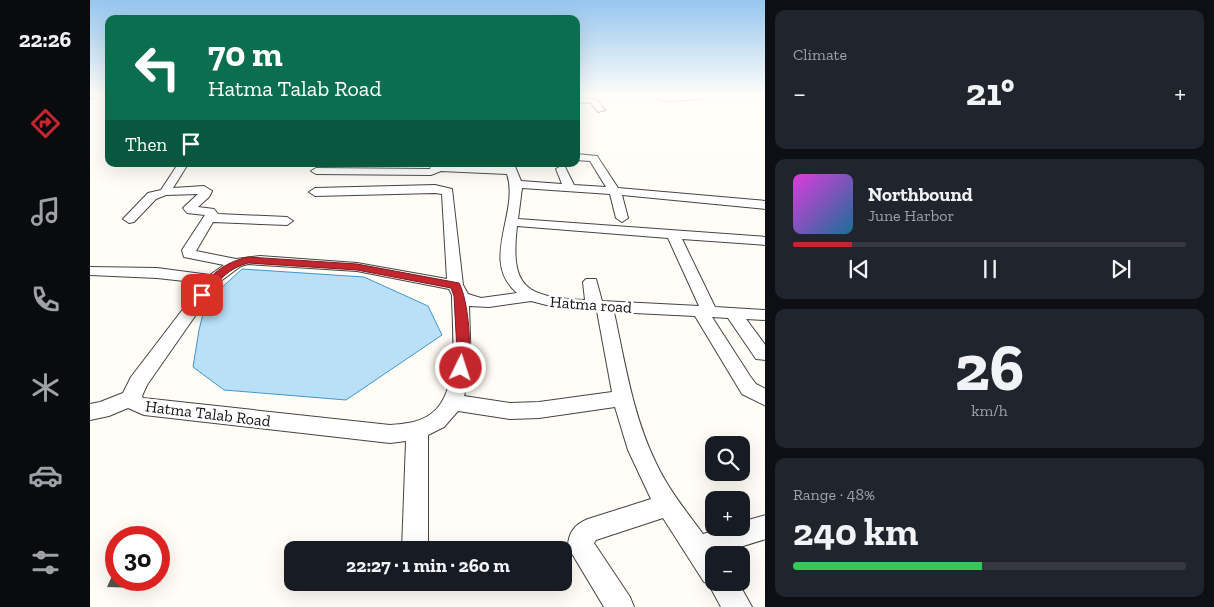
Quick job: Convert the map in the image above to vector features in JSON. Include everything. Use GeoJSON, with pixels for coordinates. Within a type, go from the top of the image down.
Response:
{"type":"FeatureCollection","features":[{"type":"Feature","properties":{"kind":"street"},"geometry":{"type":"LineString","coordinates":[[580,157],[593,158],[615,192],[622,218]]}},
{"type":"Feature","properties":{"kind":"street"},"geometry":{"type":"LineString","coordinates":[[165,192],[181,167]]}},
{"type":"Feature","properties":{"kind":"street"},"geometry":{"type":"LineString","coordinates":[[316,171],[431,172],[436,170],[436,167]]}},
{"type":"Feature","properties":{"kind":"street"},"geometry":{"type":"LineString","coordinates":[[455,167],[512,173],[570,188],[765,205]]}},
{"type":"Feature","properties":{"kind":"street"},"geometry":{"type":"LineString","coordinates":[[561,170],[570,188]]}},
{"type":"Feature","properties":{"kind":"street","name":"Hatma road"},"geometry":{"type":"LineString","coordinates":[[512,173],[512,222],[507,257],[515,284],[530,296],[562,304],[765,315]]}},
{"type":"Feature","properties":{"kind":"street"},"geometry":{"type":"LineString","coordinates":[[315,192],[434,189],[446,191],[449,195],[452,262],[458,290]]}},
{"type":"Feature","properties":{"kind":"street"},"geometry":{"type":"LineString","coordinates":[[129,219],[152,196],[165,192],[204,190],[206,191],[205,194],[189,208],[190,210],[210,212],[210,218],[189,250],[190,254],[236,263]]}},
{"type":"Feature","properties":{"kind":"street"},"geometry":{"type":"LineString","coordinates":[[210,218],[287,221]]}},
{"type":"Feature","properties":{"kind":"street"},"geometry":{"type":"LineString","coordinates":[[512,222],[765,241]]}},
{"type":"Feature","properties":{"kind":"street"},"geometry":{"type":"LineString","coordinates":[[672,234],[705,311],[743,381],[749,389],[765,399]]}},
{"type":"Feature","properties":{"kind":"street","name":"Hatma Talab Road"},"geometry":{"type":"LineString","coordinates":[[458,290],[463,351],[453,402],[448,411],[436,423],[417,432],[390,434],[144,407],[131,398],[138,382],[212,280],[236,263],[260,260],[357,267],[458,290],[467,301],[483,302],[530,296]]}},
{"type":"Feature","properties":{"kind":"street"},"geometry":{"type":"LineString","coordinates":[[90,271],[156,273],[212,280]]}},
{"type":"Feature","properties":{"kind":"street"},"geometry":{"type":"LineString","coordinates":[[591,282],[637,446],[669,505],[705,558]]}},
{"type":"Feature","properties":{"kind":"street"},"geometry":{"type":"LineString","coordinates":[[732,313],[762,355]]}},
{"type":"Feature","properties":{"kind":"street"},"geometry":{"type":"LineString","coordinates":[[90,412],[102,410],[131,398]]}},
{"type":"Feature","properties":{"kind":"street"},"geometry":{"type":"LineString","coordinates":[[453,402],[510,411],[540,410],[624,398]]}},
{"type":"Feature","properties":{"kind":"street"},"geometry":{"type":"LineString","coordinates":[[415,541],[417,432]]}},
{"type":"Feature","properties":{"kind":"street"},"geometry":{"type":"LineString","coordinates":[[620,607],[581,547],[581,539],[588,532],[669,505]]}},
{"type":"Feature","properties":{"kind":"street"},"geometry":{"type":"LineString","coordinates":[[698,548],[765,526]]}},
{"type":"Feature","properties":{"kind":"street"},"geometry":{"type":"LineString","coordinates":[[727,591],[738,607]]}},
{"type":"Feature","properties":{"kind":"water"},"geometry":{"type":"Polygon","coordinates":[[[242,269],[364,277],[428,306],[442,335],[346,400],[224,390],[193,367],[206,302],[242,269]]]}},
{"type":"Feature","properties":{"kind":"route"},"geometry":{"type":"LineString","coordinates":[[202,295],[212,280],[224,270],[236,263],[248,260],[357,267],[455,285],[460,296],[463,351],[461,368]]}}]}
